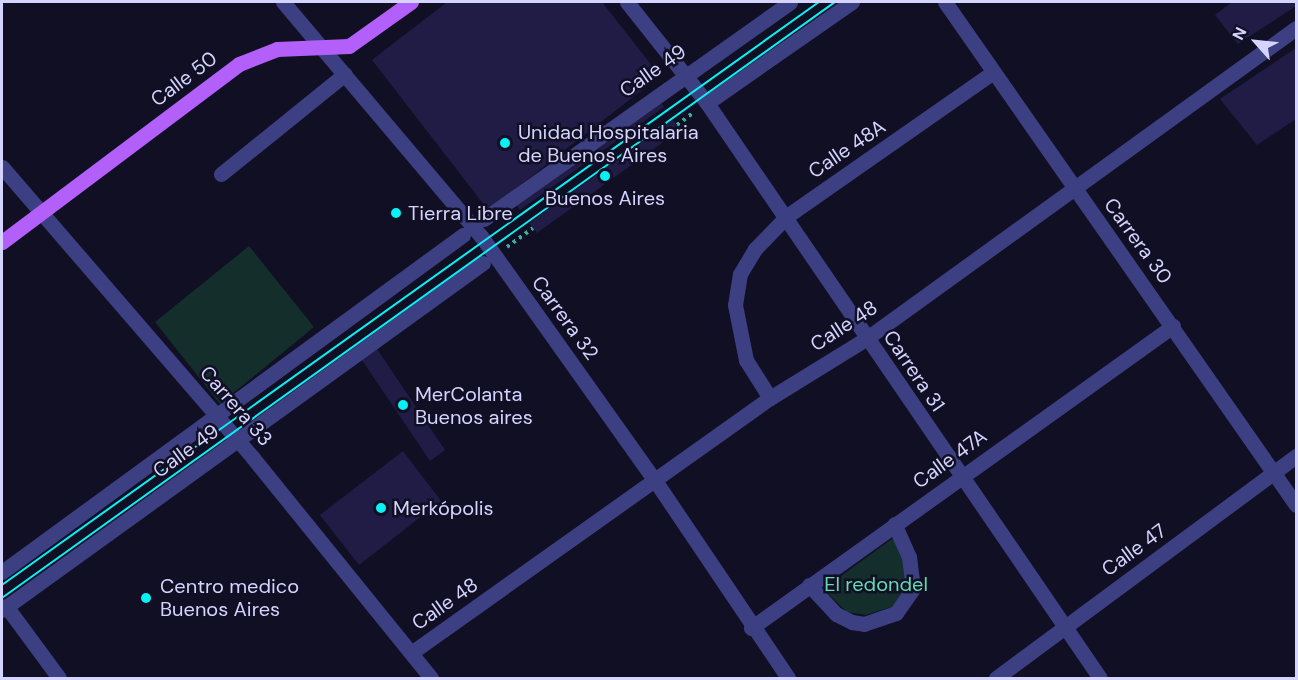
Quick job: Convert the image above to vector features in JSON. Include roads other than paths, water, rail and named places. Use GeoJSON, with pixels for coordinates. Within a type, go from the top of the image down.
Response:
{"type":"FeatureCollection","features":[{"type":"Feature","properties":{"kind":"main road","name":"Calle 50"},"geometry":{"type":"LineString","coordinates":[[2,242],[239,64],[277,49],[321,46],[337,49],[360,41],[411,2]]}},
{"type":"Feature","properties":{"kind":"street","name":"Carrera 32"},"geometry":{"type":"LineString","coordinates":[[283,2],[481,236],[656,483],[751,628],[788,678]]}},
{"type":"Feature","properties":{"kind":"street","name":"Calle 49"},"geometry":{"type":"LineString","coordinates":[[484,219],[685,74],[790,2]]}},
{"type":"Feature","properties":{"kind":"street"},"geometry":{"type":"LineString","coordinates":[[707,103],[852,2]]}},
{"type":"Feature","properties":{"kind":"street","name":"Carrera 30"},"geometry":{"type":"LineString","coordinates":[[945,2],[1296,505]]}},
{"type":"Feature","properties":{"kind":"street","name":"Carrera 31"},"geometry":{"type":"LineString","coordinates":[[630,3],[707,103],[786,216],[961,477],[1067,626],[1100,678]]}},
{"type":"Feature","properties":{"kind":"street","name":"Calle 48"},"geometry":{"type":"LineString","coordinates":[[411,653],[656,483],[770,398],[867,338],[1296,28]]}},
{"type":"Feature","properties":{"kind":"street","name":"Calle 48A"},"geometry":{"type":"LineString","coordinates":[[770,398],[746,360],[738,332],[735,305],[740,274],[755,249],[786,216],[992,72]]}},
{"type":"Feature","properties":{"kind":"street"},"geometry":{"type":"LineString","coordinates":[[221,174],[345,74]]}},
{"type":"Feature","properties":{"kind":"street","name":"Carrera 33"},"geometry":{"type":"LineString","coordinates":[[2,167],[40,214],[238,440],[431,678]]}},
{"type":"Feature","properties":{"kind":"street","name":"Calle 49"},"geometry":{"type":"LineString","coordinates":[[2,572],[463,235]]}},
{"type":"Feature","properties":{"kind":"street","name":"Calle 49"},"geometry":{"type":"LineString","coordinates":[[4,608],[483,263]]}},
{"type":"Feature","properties":{"kind":"street","name":"Calle 47A"},"geometry":{"type":"LineString","coordinates":[[751,628],[1173,326]]}},
{"type":"Feature","properties":{"kind":"street","name":"Calle 47"},"geometry":{"type":"LineString","coordinates":[[996,678],[1296,456]]}},
{"type":"Feature","properties":{"kind":"street"},"geometry":{"type":"LineString","coordinates":[[810,585],[836,614],[852,622],[864,624],[896,613],[913,589],[909,556],[894,524]]}},
{"type":"Feature","properties":{"kind":"street"},"geometry":{"type":"LineString","coordinates":[[4,608],[59,678]]}},
{"type":"Feature","properties":{"kind":"tram line"},"geometry":{"type":"LineString","coordinates":[[2,585],[819,2]]}},
{"type":"Feature","properties":{"kind":"tram line"},"geometry":{"type":"LineString","coordinates":[[2,598],[835,2]]}},
{"type":"Feature","properties":{"kind":"place","name":"Unidad Hospitalaria de Buenos Aires"},"geometry":{"type":"Point","coordinates":[505,143]}},
{"type":"Feature","properties":{"kind":"place","name":"Buenos Aires"},"geometry":{"type":"Point","coordinates":[605,176]}},
{"type":"Feature","properties":{"kind":"place","name":"Tierra Libre"},"geometry":{"type":"Point","coordinates":[396,213]}},
{"type":"Feature","properties":{"kind":"place","name":"MerColanta Buenos aires"},"geometry":{"type":"Point","coordinates":[403,405]}},
{"type":"Feature","properties":{"kind":"place","name":"Merkópolis"},"geometry":{"type":"Point","coordinates":[381,508]}},
{"type":"Feature","properties":{"kind":"place","name":"Centro medico Buenos Aires"},"geometry":{"type":"Point","coordinates":[146,598]}},
{"type":"Feature","properties":{"kind":"park label","name":"El redondel"},"geometry":{"type":"Point","coordinates":[876,584]}}]}
